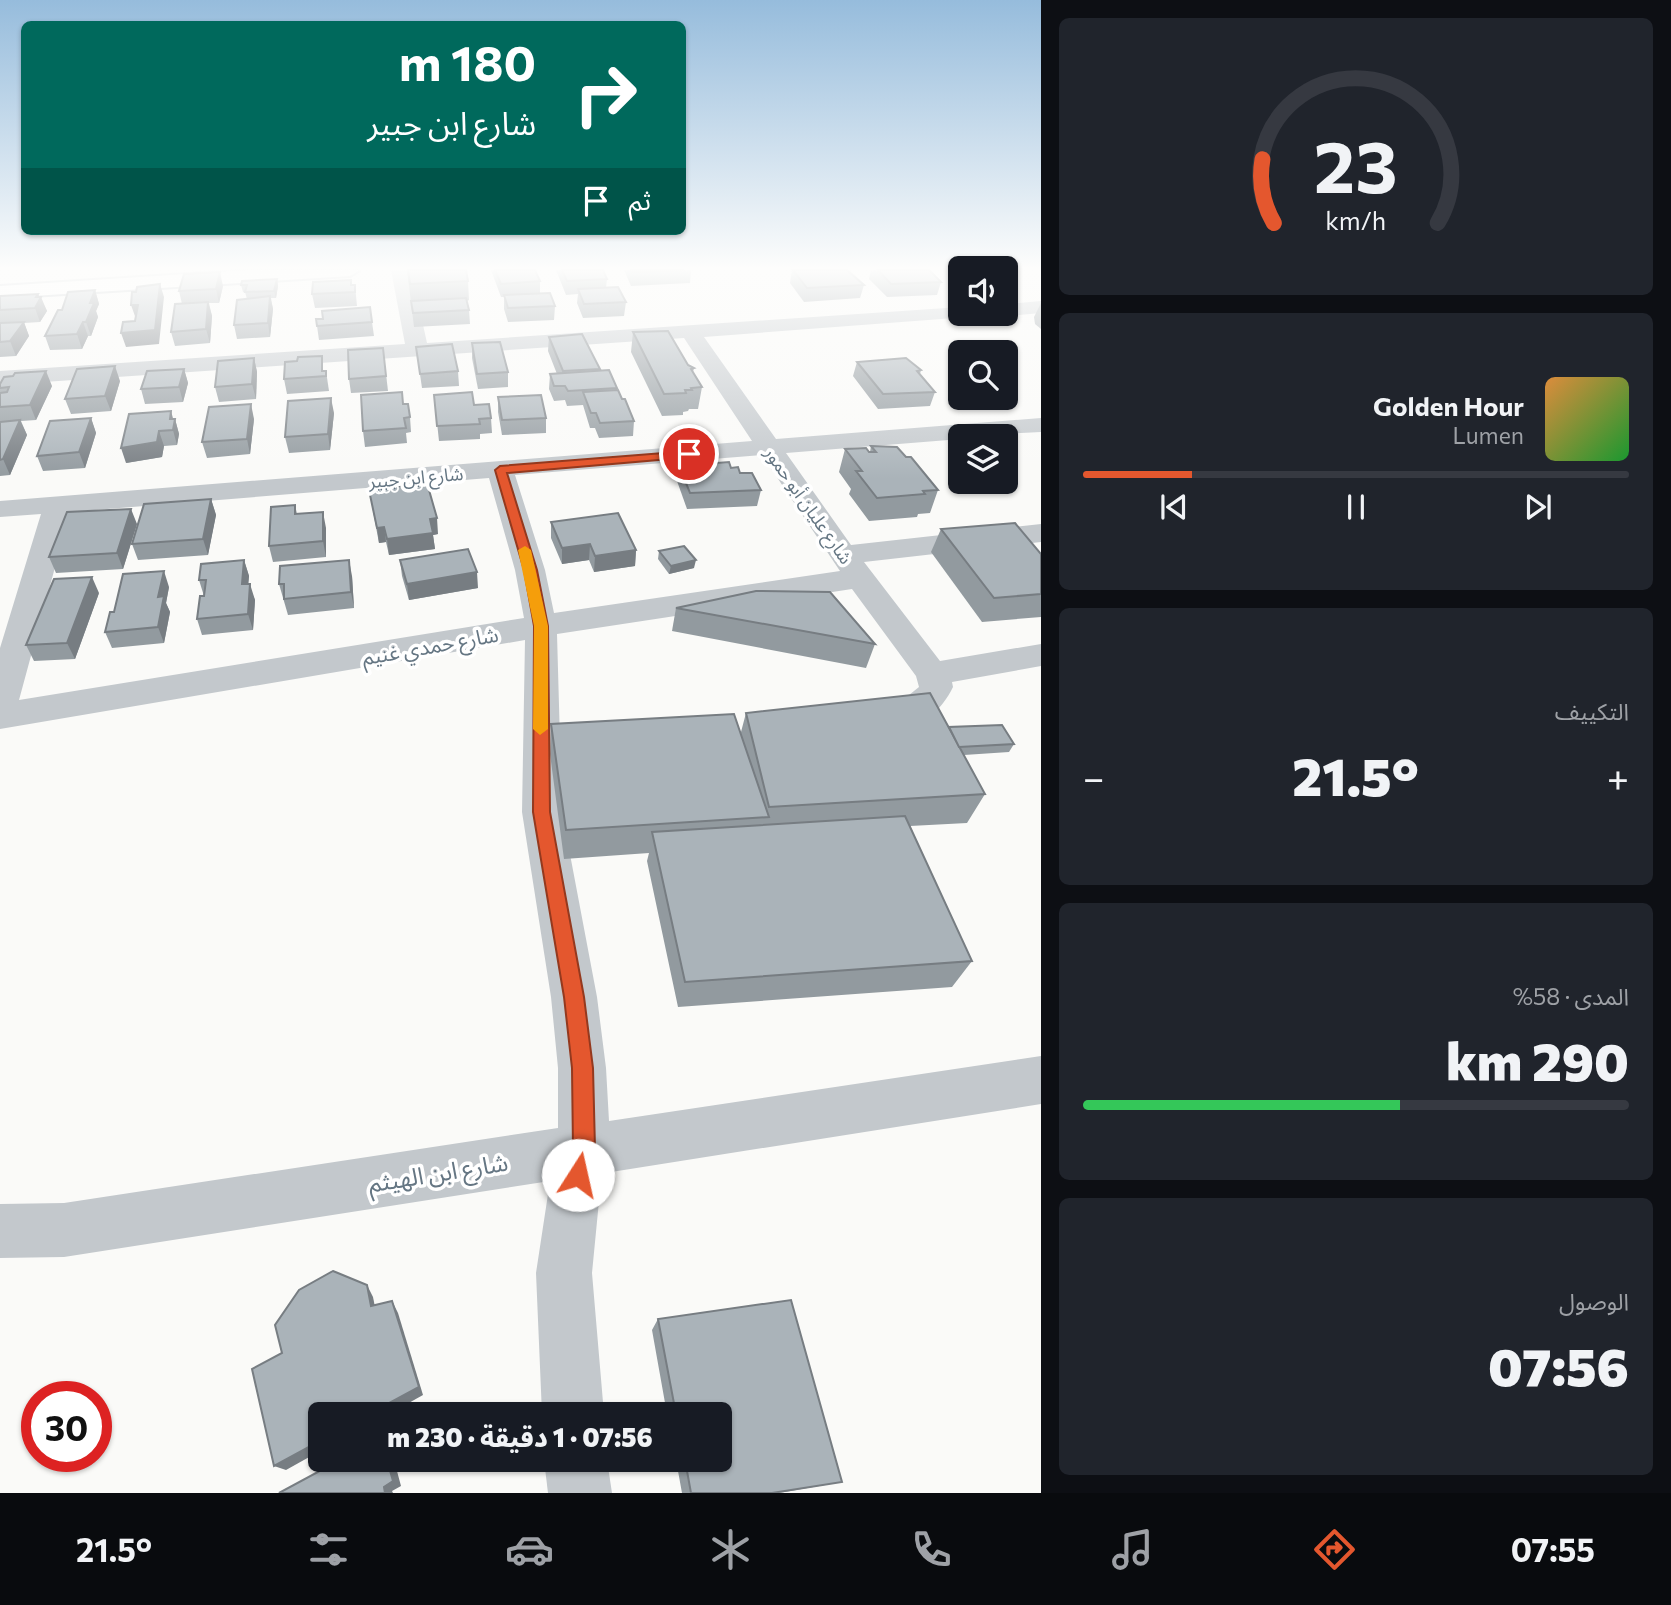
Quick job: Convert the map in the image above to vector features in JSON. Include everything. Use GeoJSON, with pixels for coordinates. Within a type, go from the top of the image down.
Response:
{"type":"FeatureCollection","features":[{"type":"Feature","properties":{"kind":"street"},"geometry":{"type":"LineString","coordinates":[[414,340],[416,349]]}},
{"type":"Feature","properties":{"kind":"street"},"geometry":{"type":"LineString","coordinates":[[0,379],[576,340]]}},
{"type":"Feature","properties":{"kind":"street","name":"شارع عليان أبو حمور"},"geometry":{"type":"LineString","coordinates":[[696,340],[852,566],[932,674]]}},
{"type":"Feature","properties":{"kind":"street","name":"شارع ابن جبير"},"geometry":{"type":"LineString","coordinates":[[0,509],[1041,425]]}},
{"type":"Feature","properties":{"kind":"street"},"geometry":{"type":"LineString","coordinates":[[500,470],[530,570],[541,626],[542,812],[574,997],[582,1068],[584,1149],[572,1201],[564,1273],[571,1402]]}},
{"type":"Feature","properties":{"kind":"street"},"geometry":{"type":"LineString","coordinates":[[0,705],[58,505]]}},
{"type":"Feature","properties":{"kind":"street","name":"شارع حمدي غنيم"},"geometry":{"type":"LineString","coordinates":[[0,716],[541,626],[852,566],[1041,533]]}},
{"type":"Feature","properties":{"kind":"street"},"geometry":{"type":"LineString","coordinates":[[859,722],[897,717],[926,704],[936,687],[932,674],[1041,655]]}},
{"type":"Feature","properties":{"kind":"street"},"geometry":{"type":"LineString","coordinates":[[540,747],[580,746]]}},
{"type":"Feature","properties":{"kind":"street","name":"شارع ابن الهيثم"},"geometry":{"type":"LineString","coordinates":[[0,1231],[64,1230],[1041,1080]]}},
{"type":"Feature","properties":{"kind":"street"},"geometry":{"type":"LineString","coordinates":[[577,1472],[580,1493]]}},
{"type":"Feature","properties":{"kind":"building"},"geometry":{"type":"Polygon","coordinates":[[[550,340],[585,340],[600,369],[563,371],[550,340]]]}},
{"type":"Feature","properties":{"kind":"building"},"geometry":{"type":"Polygon","coordinates":[[[637,340],[673,340],[688,365],[694,368],[691,369],[702,387],[685,390],[686,393],[664,394],[637,340]]]}},
{"type":"Feature","properties":{"kind":"building"},"geometry":{"type":"Polygon","coordinates":[[[500,342],[508,372],[477,374],[472,343],[500,342]]]}},
{"type":"Feature","properties":{"kind":"building"},"geometry":{"type":"Polygon","coordinates":[[[452,344],[458,371],[420,374],[416,347],[452,344]]]}},
{"type":"Feature","properties":{"kind":"building"},"geometry":{"type":"Polygon","coordinates":[[[383,348],[386,376],[349,379],[348,350],[383,348]]]}},
{"type":"Feature","properties":{"kind":"building"},"geometry":{"type":"Polygon","coordinates":[[[322,356],[322,371],[326,371],[326,376],[284,379],[285,362],[297,361],[298,357],[322,356]]]}},
{"type":"Feature","properties":{"kind":"building"},"geometry":{"type":"Polygon","coordinates":[[[254,358],[252,384],[215,387],[218,361],[254,358]]]}},
{"type":"Feature","properties":{"kind":"building"},"geometry":{"type":"Polygon","coordinates":[[[906,358],[921,370],[917,371],[935,392],[883,394],[857,362],[906,358]]]}},
{"type":"Feature","properties":{"kind":"building"},"geometry":{"type":"Polygon","coordinates":[[[115,366],[105,396],[65,399],[77,369],[115,366]]]}},
{"type":"Feature","properties":{"kind":"building"},"geometry":{"type":"Polygon","coordinates":[[[184,369],[179,387],[141,389],[147,371],[184,369]]]}},
{"type":"Feature","properties":{"kind":"building"},"geometry":{"type":"Polygon","coordinates":[[[609,370],[617,388],[568,391],[565,386],[554,386],[550,374],[609,370]]]}},
{"type":"Feature","properties":{"kind":"building"},"geometry":{"type":"Polygon","coordinates":[[[46,371],[30,405],[0,407],[0,393],[7,392],[9,387],[0,388],[4,377],[13,376],[15,373],[46,371]]]}},
{"type":"Feature","properties":{"kind":"building"},"geometry":{"type":"Polygon","coordinates":[[[618,390],[634,421],[600,423],[596,413],[591,413],[583,392],[618,390]]]}},
{"type":"Feature","properties":{"kind":"building"},"geometry":{"type":"Polygon","coordinates":[[[402,392],[403,404],[408,404],[410,417],[404,418],[406,428],[363,431],[361,395],[402,392]]]}},
{"type":"Feature","properties":{"kind":"building"},"geometry":{"type":"Polygon","coordinates":[[[472,392],[474,405],[489,404],[491,418],[479,419],[480,424],[437,426],[434,395],[472,392]]]}},
{"type":"Feature","properties":{"kind":"building"},"geometry":{"type":"Polygon","coordinates":[[[541,395],[546,418],[502,420],[498,397],[541,395]]]}},
{"type":"Feature","properties":{"kind":"building"},"geometry":{"type":"Polygon","coordinates":[[[331,398],[328,434],[285,437],[288,401],[331,398]]]}},
{"type":"Feature","properties":{"kind":"building"},"geometry":{"type":"Polygon","coordinates":[[[251,404],[247,439],[202,442],[209,407],[251,404]]]}},
{"type":"Feature","properties":{"kind":"building"},"geometry":{"type":"Polygon","coordinates":[[[171,411],[170,419],[175,419],[173,430],[159,431],[157,442],[121,448],[129,414],[171,411]]]}},
{"type":"Feature","properties":{"kind":"building"},"geometry":{"type":"Polygon","coordinates":[[[91,418],[79,452],[37,456],[50,421],[91,418]]]}},
{"type":"Feature","properties":{"kind":"building"},"geometry":{"type":"Polygon","coordinates":[[[20,420],[3,459],[0,460],[0,422],[20,420]]]}},
{"type":"Feature","properties":{"kind":"building"},"geometry":{"type":"Polygon","coordinates":[[[871,446],[897,447],[906,457],[911,457],[938,490],[923,491],[925,494],[877,498],[856,471],[862,471],[845,449],[866,448],[869,452],[876,452],[871,446]]]}},
{"type":"Feature","properties":{"kind":"building"},"geometry":{"type":"Polygon","coordinates":[[[729,462],[731,468],[738,467],[740,473],[752,473],[761,490],[690,493],[679,466],[729,462]]]}},
{"type":"Feature","properties":{"kind":"building"},"geometry":{"type":"Polygon","coordinates":[[[427,483],[437,518],[430,519],[433,533],[387,539],[384,527],[377,528],[369,490],[427,483]]]}},
{"type":"Feature","properties":{"kind":"building"},"geometry":{"type":"Polygon","coordinates":[[[211,499],[203,539],[132,544],[144,504],[211,499]]]}},
{"type":"Feature","properties":{"kind":"building"},"geometry":{"type":"Polygon","coordinates":[[[295,505],[295,514],[323,512],[323,541],[269,546],[271,507],[295,505]]]}},
{"type":"Feature","properties":{"kind":"building"},"geometry":{"type":"Polygon","coordinates":[[[131,509],[117,553],[49,557],[67,512],[131,509]]]}},
{"type":"Feature","properties":{"kind":"building"},"geometry":{"type":"Polygon","coordinates":[[[618,513],[636,550],[595,556],[590,544],[562,548],[551,522],[618,513]]]}},
{"type":"Feature","properties":{"kind":"building"},"geometry":{"type":"Polygon","coordinates":[[[1015,523],[1041,554],[1041,594],[994,598],[941,529],[1015,523]]]}},
{"type":"Feature","properties":{"kind":"building"},"geometry":{"type":"Polygon","coordinates":[[[684,546],[696,560],[671,566],[659,551],[684,546]]]}},
{"type":"Feature","properties":{"kind":"building"},"geometry":{"type":"Polygon","coordinates":[[[468,549],[477,572],[407,584],[400,560],[468,549]]]}},
{"type":"Feature","properties":{"kind":"building"},"geometry":{"type":"Polygon","coordinates":[[[244,560],[242,584],[250,584],[248,614],[197,619],[200,596],[204,596],[206,580],[199,580],[201,564],[244,560]]]}},
{"type":"Feature","properties":{"kind":"building"},"geometry":{"type":"Polygon","coordinates":[[[349,560],[351,592],[284,599],[284,584],[279,584],[280,566],[349,560]]]}},
{"type":"Feature","properties":{"kind":"building"},"geometry":{"type":"Polygon","coordinates":[[[164,571],[158,597],[164,596],[158,627],[105,632],[110,612],[114,612],[123,574],[164,571]]]}},
{"type":"Feature","properties":{"kind":"building"},"geometry":{"type":"Polygon","coordinates":[[[92,577],[67,643],[26,645],[54,579],[92,577]]]}},
{"type":"Feature","properties":{"kind":"building"},"geometry":{"type":"Polygon","coordinates":[[[756,591],[830,592],[875,644],[676,608],[756,591]]]}},
{"type":"Feature","properties":{"kind":"building"},"geometry":{"type":"Polygon","coordinates":[[[930,693],[985,794],[769,807],[746,713],[930,693]]]}},
{"type":"Feature","properties":{"kind":"building"},"geometry":{"type":"Polygon","coordinates":[[[734,714],[769,817],[566,830],[551,724],[734,714]]]}},
{"type":"Feature","properties":{"kind":"building"},"geometry":{"type":"Polygon","coordinates":[[[1002,725],[1014,744],[959,747],[949,727],[1002,725]]]}},
{"type":"Feature","properties":{"kind":"building"},"geometry":{"type":"Polygon","coordinates":[[[905,816],[972,961],[685,982],[652,832],[905,816]]]}},
{"type":"Feature","properties":{"kind":"building"},"geometry":{"type":"Polygon","coordinates":[[[333,1271],[367,1285],[371,1306],[392,1301],[419,1387],[391,1402],[308,1402],[308,1448],[274,1466],[252,1369],[282,1353],[275,1325],[299,1290],[333,1271]]]}},
{"type":"Feature","properties":{"kind":"building"},"geometry":{"type":"Polygon","coordinates":[[[791,1300],[842,1482],[772,1493],[691,1493],[687,1472],[732,1472],[732,1402],[674,1402],[658,1319],[791,1300]]]}},
{"type":"Feature","properties":{"kind":"building"},"geometry":{"type":"Polygon","coordinates":[[[318,1472],[390,1472],[393,1481],[384,1487],[385,1493],[279,1493],[318,1472]]]}},
{"type":"Feature","properties":{"kind":"slow traffic"},"geometry":{"type":"LineString","coordinates":[[525,550],[541,626],[543,657],[540,729]]}},
{"type":"Feature","properties":{"kind":"route"},"geometry":{"type":"LineString","coordinates":[[578,1175],[584,1149],[582,1068],[574,997],[542,812],[541,626],[530,570],[500,470],[689,454]]}}]}
